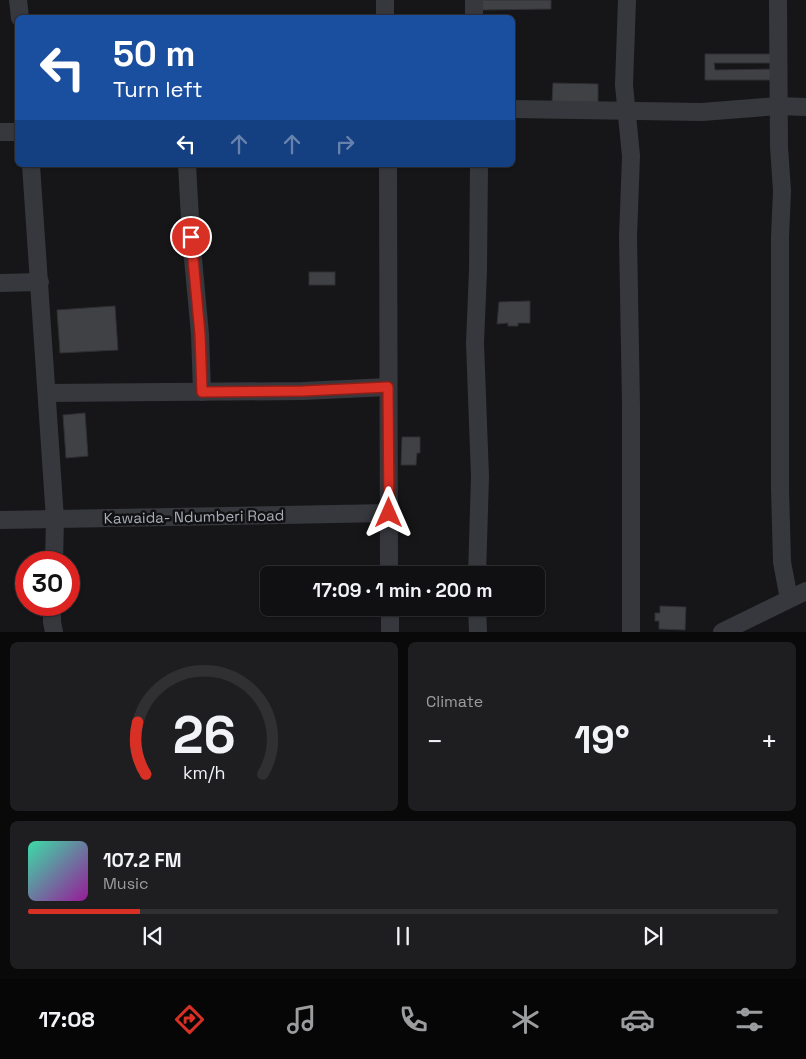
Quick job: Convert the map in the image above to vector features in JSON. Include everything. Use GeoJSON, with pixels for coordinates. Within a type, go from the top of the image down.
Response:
{"type":"FeatureCollection","features":[{"type":"Feature","properties":{"kind":"street"},"geometry":{"type":"LineString","coordinates":[[18,0],[20,15]]}},
{"type":"Feature","properties":{"kind":"street"},"geometry":{"type":"LineString","coordinates":[[385,0],[385,15]]}},
{"type":"Feature","properties":{"kind":"street"},"geometry":{"type":"LineString","coordinates":[[474,0],[474,15]]}},
{"type":"Feature","properties":{"kind":"street"},"geometry":{"type":"LineString","coordinates":[[627,0],[624,85],[630,156],[628,237],[630,292],[631,632]]}},
{"type":"Feature","properties":{"kind":"street"},"geometry":{"type":"LineString","coordinates":[[778,0],[778,106],[782,191],[780,237],[780,489],[782,562],[789,599]]}},
{"type":"Feature","properties":{"kind":"street"},"geometry":{"type":"LineString","coordinates":[[515,109],[702,112],[778,106],[806,107]]}},
{"type":"Feature","properties":{"kind":"street"},"geometry":{"type":"LineString","coordinates":[[0,132],[15,132]]}},
{"type":"Feature","properties":{"kind":"street"},"geometry":{"type":"LineString","coordinates":[[31,167],[56,519],[55,551]]}},
{"type":"Feature","properties":{"kind":"street"},"geometry":{"type":"LineString","coordinates":[[187,167],[200,334],[202,392]]}},
{"type":"Feature","properties":{"kind":"street"},"geometry":{"type":"LineString","coordinates":[[388,167],[389,566]]}},
{"type":"Feature","properties":{"kind":"street"},"geometry":{"type":"LineString","coordinates":[[477,566],[480,477],[475,343],[479,167]]}},
{"type":"Feature","properties":{"kind":"street"},"geometry":{"type":"LineString","coordinates":[[0,283],[40,282]]}},
{"type":"Feature","properties":{"kind":"street"},"geometry":{"type":"LineString","coordinates":[[48,393],[303,391],[388,387]]}},
{"type":"Feature","properties":{"kind":"street","name":"Kawaida- Ndumberi Road"},"geometry":{"type":"LineString","coordinates":[[0,520],[389,513]]}},
{"type":"Feature","properties":{"kind":"street"},"geometry":{"type":"LineString","coordinates":[[722,632],[806,591]]}},
{"type":"Feature","properties":{"kind":"street"},"geometry":{"type":"LineString","coordinates":[[52,616],[53,631]]}},
{"type":"Feature","properties":{"kind":"street"},"geometry":{"type":"LineString","coordinates":[[390,616],[390,632]]}},
{"type":"Feature","properties":{"kind":"street"},"geometry":{"type":"LineString","coordinates":[[477,616],[478,632]]}},
{"type":"Feature","properties":{"kind":"building"},"geometry":{"type":"Polygon","coordinates":[[[482,0],[551,0],[551,9],[482,10],[482,0]]]}},
{"type":"Feature","properties":{"kind":"building"},"geometry":{"type":"Polygon","coordinates":[[[705,54],[774,54],[774,63],[714,63],[715,70],[774,69],[774,80],[705,80],[705,54]]]}},
{"type":"Feature","properties":{"kind":"building"},"geometry":{"type":"Polygon","coordinates":[[[553,83],[598,84],[598,104],[552,103],[553,83]]]}},
{"type":"Feature","properties":{"kind":"building"},"geometry":{"type":"Polygon","coordinates":[[[309,272],[335,272],[335,285],[309,285],[309,272]]]}},
{"type":"Feature","properties":{"kind":"building"},"geometry":{"type":"Polygon","coordinates":[[[530,301],[530,323],[518,323],[518,326],[508,326],[508,323],[497,324],[499,302],[530,301]]]}},
{"type":"Feature","properties":{"kind":"building"},"geometry":{"type":"Polygon","coordinates":[[[115,306],[118,350],[60,353],[57,310],[115,306]]]}},
{"type":"Feature","properties":{"kind":"building"},"geometry":{"type":"Polygon","coordinates":[[[85,413],[88,456],[66,458],[63,415],[85,413]]]}},
{"type":"Feature","properties":{"kind":"building"},"geometry":{"type":"Polygon","coordinates":[[[402,437],[420,437],[420,453],[417,453],[416,465],[401,465],[402,437]]]}},
{"type":"Feature","properties":{"kind":"building"},"geometry":{"type":"Polygon","coordinates":[[[660,606],[686,607],[685,630],[659,629],[659,621],[655,621],[655,613],[660,613],[660,606]]]}},
{"type":"Feature","properties":{"kind":"route"},"geometry":{"type":"LineString","coordinates":[[191,237],[200,334],[202,392],[303,391],[388,387],[389,513]]}}]}
